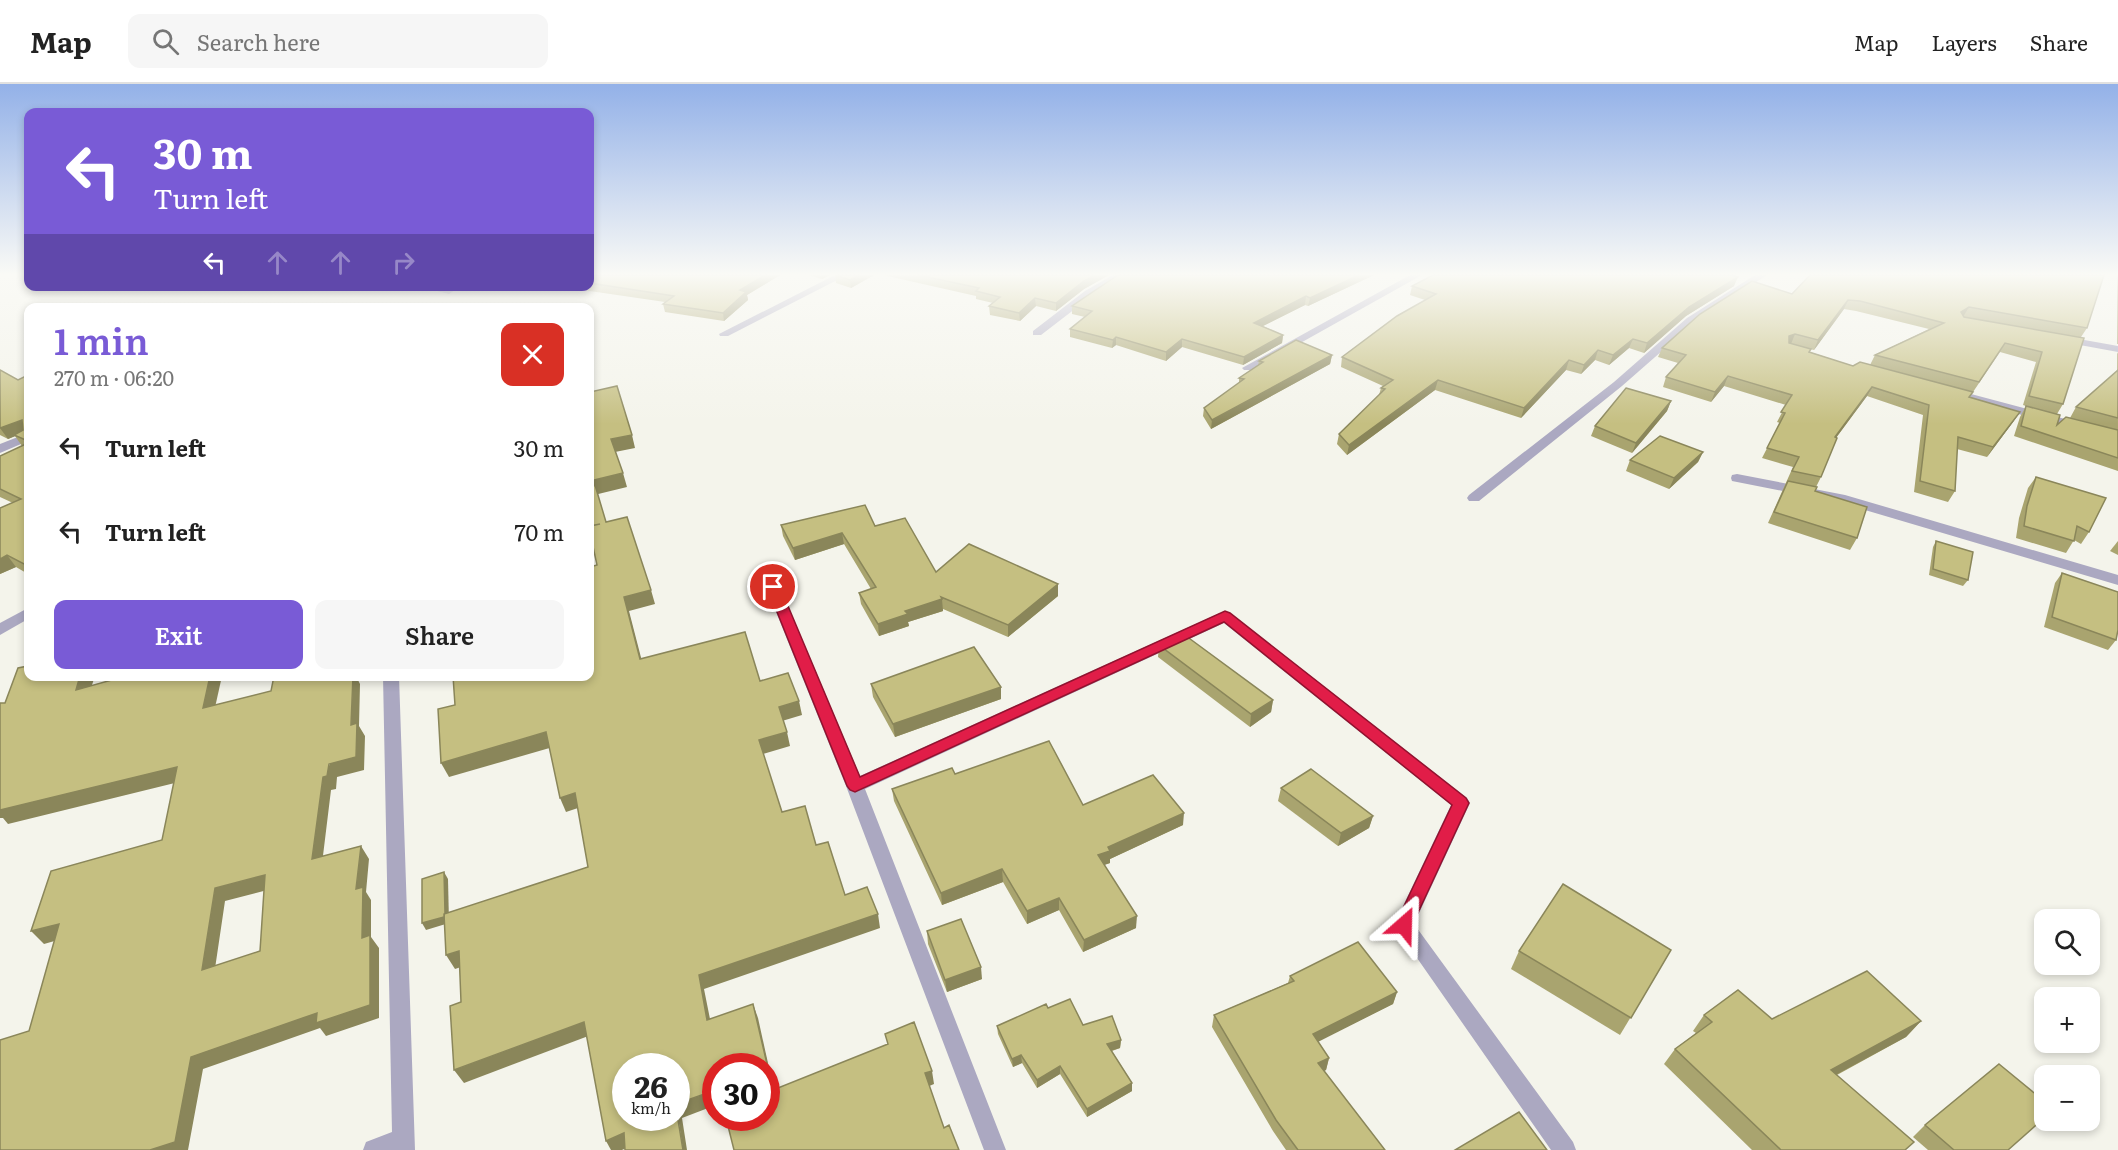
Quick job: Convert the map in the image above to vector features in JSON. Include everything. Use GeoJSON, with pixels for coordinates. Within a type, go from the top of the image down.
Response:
{"type":"FeatureCollection","features":[{"type":"Feature","properties":{"kind":"street"},"geometry":{"type":"LineString","coordinates":[[724,334],[743,325]]}},
{"type":"Feature","properties":{"kind":"street"},"geometry":{"type":"LineString","coordinates":[[1037,333],[1047,325]]}},
{"type":"Feature","properties":{"kind":"street"},"geometry":{"type":"LineString","coordinates":[[1248,368],[1327,325]]}},
{"type":"Feature","properties":{"kind":"street"},"geometry":{"type":"LineString","coordinates":[[1524,459],[1474,498],[1618,384],[1686,325]]}},
{"type":"Feature","properties":{"kind":"street"},"geometry":{"type":"LineString","coordinates":[[2052,338],[2118,349]]}},
{"type":"Feature","properties":{"kind":"street"},"geometry":{"type":"LineString","coordinates":[[1945,391],[2118,437]]}},
{"type":"Feature","properties":{"kind":"street"},"geometry":{"type":"LineString","coordinates":[[0,449],[24,439]]}},
{"type":"Feature","properties":{"kind":"street"},"geometry":{"type":"LineString","coordinates":[[1737,478],[1840,498],[2118,580]]}},
{"type":"Feature","properties":{"kind":"street"},"geometry":{"type":"LineString","coordinates":[[773,587],[855,786],[995,1150]]}},
{"type":"Feature","properties":{"kind":"street"},"geometry":{"type":"LineString","coordinates":[[0,630],[24,616]]}},
{"type":"Feature","properties":{"kind":"street"},"geometry":{"type":"LineString","coordinates":[[855,786],[1225,616],[1461,803],[1404,925],[1565,1150]]}},
{"type":"Feature","properties":{"kind":"street"},"geometry":{"type":"LineString","coordinates":[[374,1150],[403,1145],[391,681]]}},
{"type":"Feature","properties":{"kind":"building"},"geometry":{"type":"Polygon","coordinates":[[[1075,325],[1258,325],[1283,335],[1244,357],[1182,339],[1166,352],[1116,337],[1113,340],[1070,329],[1075,325]]]}},
{"type":"Feature","properties":{"kind":"building"},"geometry":{"type":"Polygon","coordinates":[[[1385,325],[1668,325],[1647,343],[1633,339],[1613,355],[1598,350],[1584,365],[1569,360],[1524,408],[1438,380],[1349,445],[1339,434],[1385,389],[1381,388],[1393,380],[1342,357],[1385,325]]]}},
{"type":"Feature","properties":{"kind":"building"},"geometry":{"type":"Polygon","coordinates":[[[1688,325],[1829,325],[1818,340],[1795,334],[1789,336],[1789,343],[1853,366],[1860,362],[1973,392],[1969,397],[2020,412],[1993,447],[1958,437],[1955,491],[1920,481],[1929,405],[1872,387],[1835,437],[1837,438],[1821,477],[1792,471],[1799,457],[1767,448],[1785,413],[1781,412],[1792,395],[1728,376],[1715,392],[1666,377],[1686,355],[1662,348],[1688,325]]]}},
{"type":"Feature","properties":{"kind":"building"},"geometry":{"type":"Polygon","coordinates":[[[1940,325],[2008,325],[2084,338],[2063,404],[2029,396],[2042,352],[2005,343],[1979,382],[1875,355],[1940,325]]]}},
{"type":"Feature","properties":{"kind":"building"},"geometry":{"type":"Polygon","coordinates":[[[2069,325],[2088,325],[2087,328],[2069,325]]]}},
{"type":"Feature","properties":{"kind":"building"},"geometry":{"type":"Polygon","coordinates":[[[1296,340],[1332,355],[1212,420],[1204,408],[1244,379],[1239,378],[1263,362],[1259,361],[1296,340]]]}},
{"type":"Feature","properties":{"kind":"building"},"geometry":{"type":"Polygon","coordinates":[[[0,370],[18,380],[24,377],[24,439],[14,435],[23,430],[22,420],[0,428],[0,370]]]}},
{"type":"Feature","properties":{"kind":"building"},"geometry":{"type":"Polygon","coordinates":[[[2118,370],[2118,418],[2076,407],[2118,370]]]}},
{"type":"Feature","properties":{"kind":"building"},"geometry":{"type":"Polygon","coordinates":[[[617,386],[632,435],[611,439],[623,473],[594,480],[594,391],[617,386]]]}},
{"type":"Feature","properties":{"kind":"building"},"geometry":{"type":"Polygon","coordinates":[[[1626,388],[1671,401],[1636,443],[1595,426],[1626,388]]]}},
{"type":"Feature","properties":{"kind":"building"},"geometry":{"type":"Polygon","coordinates":[[[2026,406],[2060,415],[2057,425],[2066,417],[2118,430],[2118,458],[2021,426],[2026,406]]]}},
{"type":"Feature","properties":{"kind":"building"},"geometry":{"type":"Polygon","coordinates":[[[1660,436],[1703,452],[1674,478],[1630,460],[1660,436]]]}},
{"type":"Feature","properties":{"kind":"building"},"geometry":{"type":"Polygon","coordinates":[[[24,445],[24,564],[7,555],[0,559],[0,508],[21,499],[0,489],[0,456],[24,445]]]}},
{"type":"Feature","properties":{"kind":"building"},"geometry":{"type":"Polygon","coordinates":[[[2036,477],[2106,498],[2089,532],[2077,526],[2074,541],[2024,526],[2027,506],[2036,477]]]}},
{"type":"Feature","properties":{"kind":"building"},"geometry":{"type":"Polygon","coordinates":[[[1788,481],[1817,487],[1815,491],[1867,507],[1857,538],[1774,512],[1788,481]]]}},
{"type":"Feature","properties":{"kind":"building"},"geometry":{"type":"Polygon","coordinates":[[[595,485],[606,522],[627,517],[651,590],[624,597],[640,659],[745,632],[760,681],[788,673],[799,701],[779,707],[787,732],[759,740],[782,812],[805,806],[816,845],[828,842],[845,895],[867,887],[878,914],[699,975],[707,1020],[753,1004],[764,1053],[702,1053],[702,1095],[690,1099],[690,1053],[612,1053],[612,1131],[680,1131],[683,1150],[625,1150],[624,1133],[606,1141],[584,1022],[454,1070],[450,1006],[461,1002],[459,951],[446,955],[444,914],[588,867],[575,793],[560,798],[546,732],[441,763],[438,709],[455,705],[453,681],[594,681],[594,566],[597,565],[594,551],[595,485]]]}},
{"type":"Feature","properties":{"kind":"building"},"geometry":{"type":"Polygon","coordinates":[[[865,505],[875,526],[905,518],[936,572],[969,544],[1058,584],[1008,625],[941,597],[942,599],[905,611],[908,614],[878,624],[859,593],[876,587],[842,533],[793,548],[781,525],[865,505]]]}},
{"type":"Feature","properties":{"kind":"building"},"geometry":{"type":"Polygon","coordinates":[[[1936,541],[1973,552],[1968,580],[1933,569],[1936,541]]]}},
{"type":"Feature","properties":{"kind":"building"},"geometry":{"type":"Polygon","coordinates":[[[2062,573],[2118,592],[2116,640],[2052,617],[2062,573]]]}},
{"type":"Feature","properties":{"kind":"building"},"geometry":{"type":"Polygon","coordinates":[[[1182,633],[1273,700],[1251,714],[1159,645],[1182,633]]]}},
{"type":"Feature","properties":{"kind":"building"},"geometry":{"type":"Polygon","coordinates":[[[974,647],[1001,687],[893,724],[871,684],[974,647]]]}},
{"type":"Feature","properties":{"kind":"building"},"geometry":{"type":"Polygon","coordinates":[[[24,667],[24,681],[79,681],[76,690],[108,681],[209,681],[203,708],[271,691],[273,681],[353,681],[351,725],[357,723],[356,757],[329,764],[327,776],[323,777],[312,859],[361,846],[356,889],[363,887],[362,938],[370,935],[370,1005],[316,1023],[317,1013],[191,1057],[175,1142],[150,1150],[0,1150],[0,1040],[29,1031],[59,924],[31,931],[51,871],[162,840],[177,767],[0,810],[0,703],[5,703],[18,668],[24,667]],[[265,875],[215,888],[202,970],[260,951],[265,875]]]}},
{"type":"Feature","properties":{"kind":"building"},"geometry":{"type":"Polygon","coordinates":[[[1049,741],[1083,805],[1153,775],[1184,813],[1108,847],[1110,851],[1098,855],[1137,916],[1084,940],[1059,898],[1027,911],[1002,869],[941,893],[892,789],[952,768],[955,774],[1049,741]]]}},
{"type":"Feature","properties":{"kind":"building"},"geometry":{"type":"Polygon","coordinates":[[[1311,769],[1373,816],[1341,833],[1281,788],[1311,769]]]}},
{"type":"Feature","properties":{"kind":"building"},"geometry":{"type":"Polygon","coordinates":[[[444,872],[444,917],[422,923],[422,879],[444,872]]]}},
{"type":"Feature","properties":{"kind":"building"},"geometry":{"type":"Polygon","coordinates":[[[1563,884],[1671,950],[1631,1018],[1519,951],[1563,884]]]}},
{"type":"Feature","properties":{"kind":"building"},"geometry":{"type":"Polygon","coordinates":[[[961,919],[981,967],[945,980],[927,931],[961,919]]]}},
{"type":"Feature","properties":{"kind":"building"},"geometry":{"type":"Polygon","coordinates":[[[1358,942],[1397,992],[1313,1034],[1329,1058],[1318,1063],[1385,1150],[1298,1150],[1276,1120],[1214,1015],[1294,981],[1290,976],[1358,942]]]}},
{"type":"Feature","properties":{"kind":"building"},"geometry":{"type":"Polygon","coordinates":[[[1867,971],[1921,1021],[1831,1070],[1914,1142],[1905,1150],[1781,1150],[1675,1049],[1712,1022],[1704,1015],[1738,990],[1772,1019],[1867,971]]]}},
{"type":"Feature","properties":{"kind":"building"},"geometry":{"type":"Polygon","coordinates":[[[1070,999],[1083,1025],[1112,1016],[1121,1040],[1107,1044],[1132,1083],[1087,1109],[1060,1066],[1037,1080],[1021,1055],[1012,1059],[997,1026],[1046,1004],[1048,1008],[1070,999]]]}},
{"type":"Feature","properties":{"kind":"building"},"geometry":{"type":"Polygon","coordinates":[[[914,1022],[932,1071],[925,1073],[944,1128],[949,1125],[959,1150],[734,1150],[729,1131],[780,1131],[780,1087],[888,1044],[885,1034],[914,1022]]]}},
{"type":"Feature","properties":{"kind":"building"},"geometry":{"type":"Polygon","coordinates":[[[1999,1064],[2034,1093],[2034,1127],[2008,1150],[1954,1150],[1925,1125],[1999,1064]]]}},
{"type":"Feature","properties":{"kind":"building"},"geometry":{"type":"Polygon","coordinates":[[[1519,1112],[1547,1150],[1455,1150],[1519,1112]]]}},
{"type":"Feature","properties":{"kind":"route"},"geometry":{"type":"LineString","coordinates":[[773,587],[855,786],[1225,616],[1461,803],[1404,925]]}}]}
